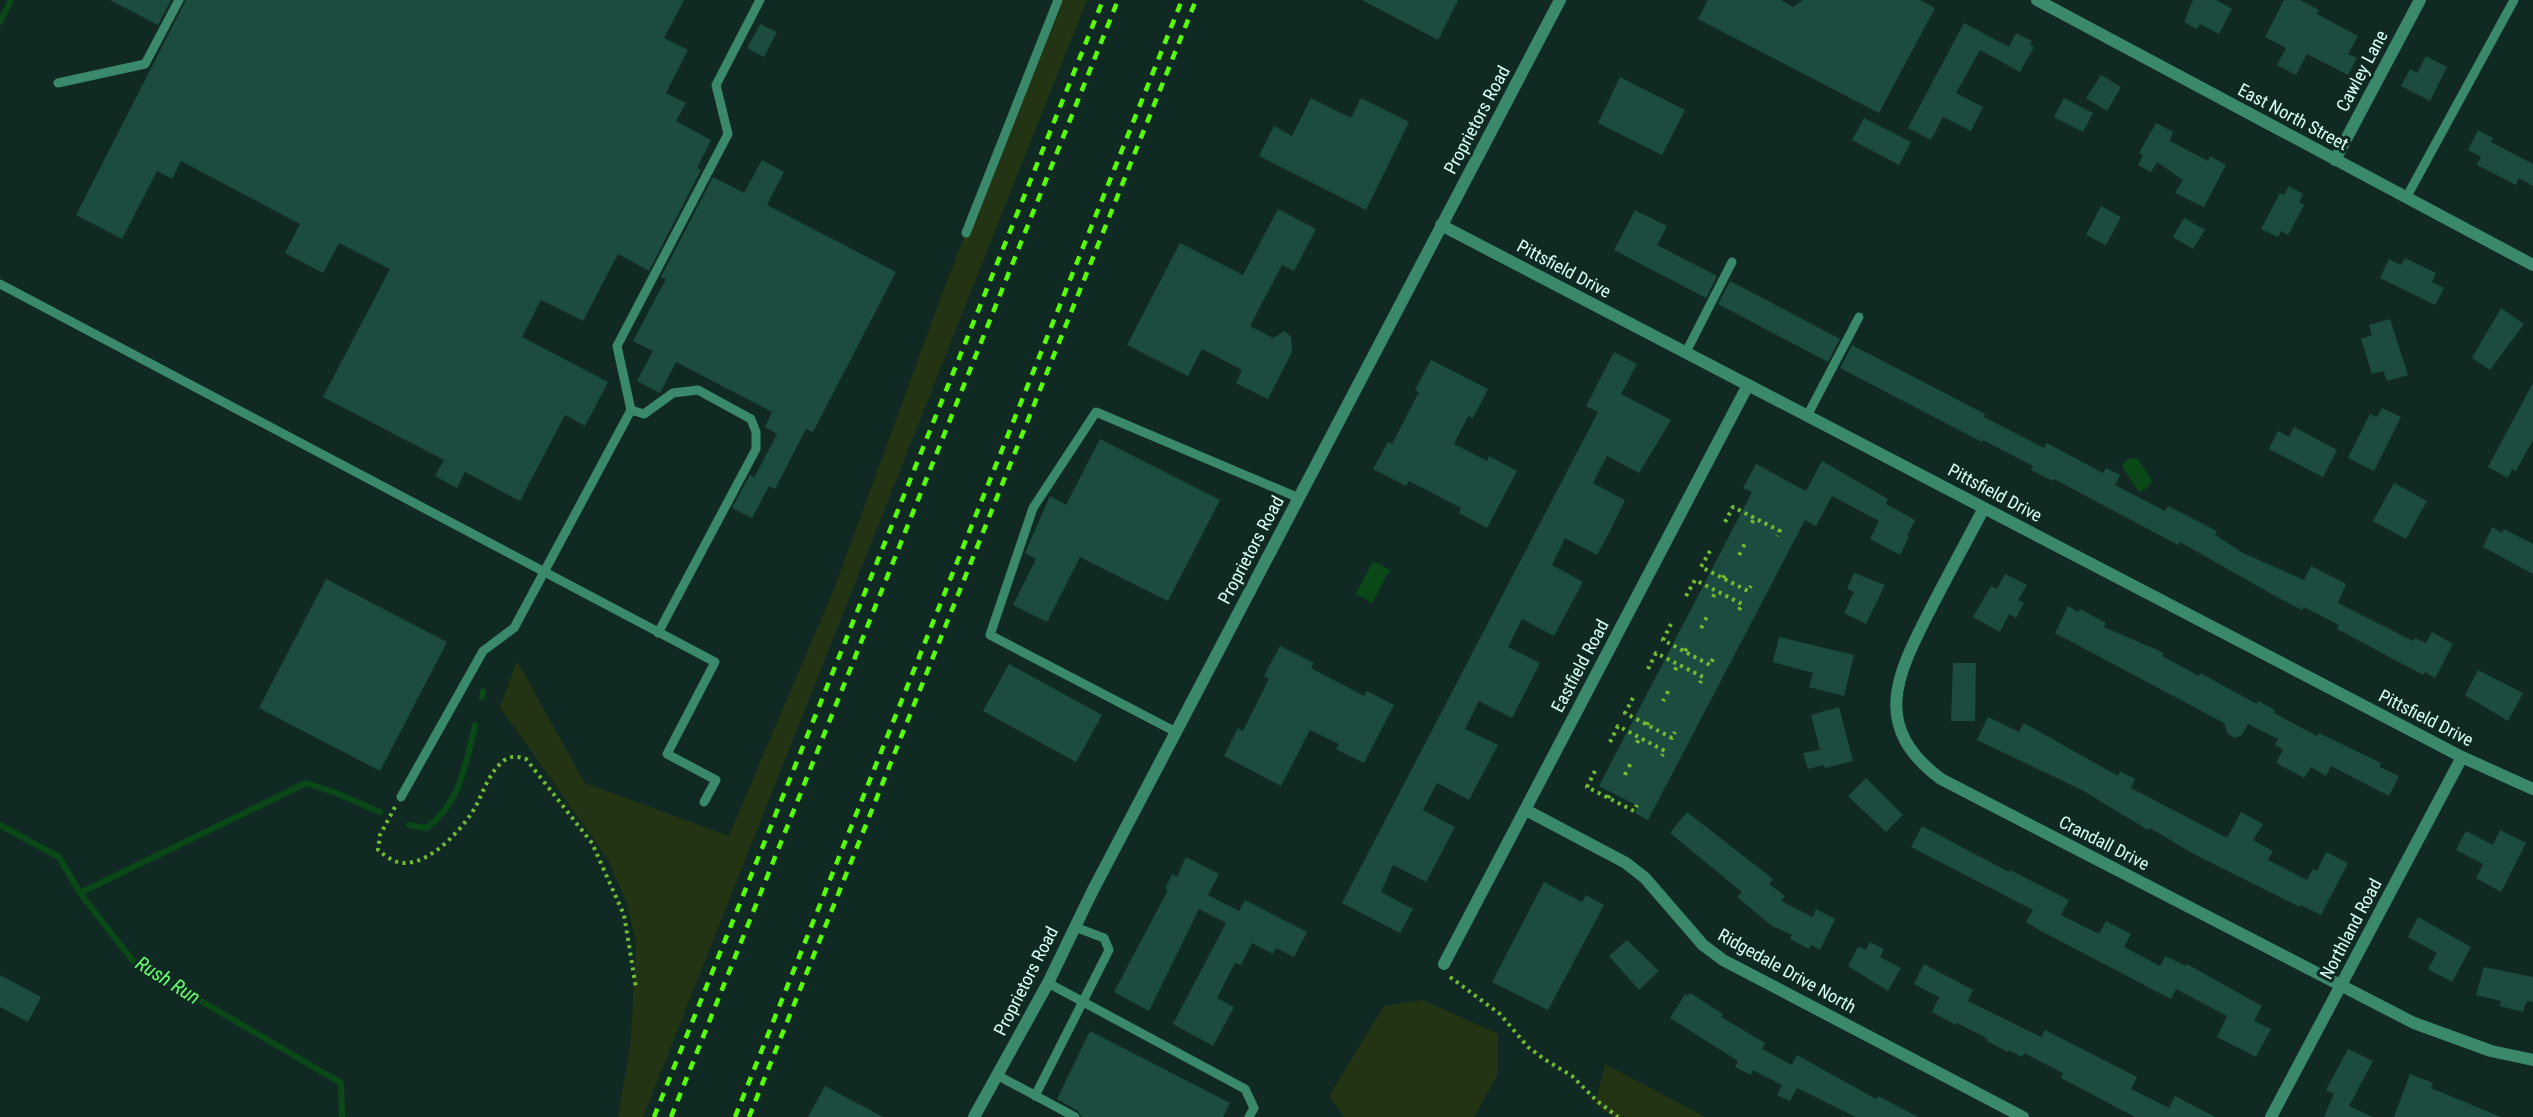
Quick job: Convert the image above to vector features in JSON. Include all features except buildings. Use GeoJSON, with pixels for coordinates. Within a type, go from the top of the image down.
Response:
{"type":"FeatureCollection","features":[{"type":"Feature","properties":{"kind":"street","name":"Proprietors Road"},"geometry":{"type":"LineString","coordinates":[[974,1117],[1048,982],[1176,732],[1560,0]]}},
{"type":"Feature","properties":{"kind":"street","name":"East North Street"},"geometry":{"type":"LineString","coordinates":[[2037,0],[2533,266]]}},
{"type":"Feature","properties":{"kind":"street","name":"Cawley Lane"},"geometry":{"type":"LineString","coordinates":[[2335,159],[2420,0]]}},
{"type":"Feature","properties":{"kind":"street","name":"Pittsfield Drive"},"geometry":{"type":"LineString","coordinates":[[1441,225],[2462,757],[2533,789]]}},
{"type":"Feature","properties":{"kind":"street","name":"Eastfield Road"},"geometry":{"type":"LineString","coordinates":[[1444,964],[1748,385]]}},
{"type":"Feature","properties":{"kind":"street","name":"Crandall Drive"},"geometry":{"type":"LineString","coordinates":[[1984,508],[1911,648],[1899,679],[1896,712],[1902,733],[1911,751],[1925,767],[1941,779],[2414,1023],[2491,1051],[2533,1060]]}},
{"type":"Feature","properties":{"kind":"street","name":"Northland Road"},"geometry":{"type":"LineString","coordinates":[[2271,1117],[2462,757]]}},
{"type":"Feature","properties":{"kind":"street","name":"Ridgedale Drive North"},"geometry":{"type":"LineString","coordinates":[[1526,810],[1626,863],[1646,878],[1702,945],[1723,960],[2023,1117]]}},
{"type":"Feature","properties":{"kind":"lane"},"geometry":{"type":"LineString","coordinates":[[58,83],[145,64],[179,0]]}},
{"type":"Feature","properties":{"kind":"lane"},"geometry":{"type":"LineString","coordinates":[[401,796],[483,651],[514,628],[631,410],[617,346],[728,134],[717,86],[760,0]]}},
{"type":"Feature","properties":{"kind":"lane"},"geometry":{"type":"LineString","coordinates":[[966,233],[1058,0]]}},
{"type":"Feature","properties":{"kind":"lane"},"geometry":{"type":"LineString","coordinates":[[2406,198],[2514,0]]}},
{"type":"Feature","properties":{"kind":"lane"},"geometry":{"type":"LineString","coordinates":[[1686,352],[1732,262]]}},
{"type":"Feature","properties":{"kind":"lane"},"geometry":{"type":"LineString","coordinates":[[0,284],[715,662],[667,753],[716,780],[704,802]]}},
{"type":"Feature","properties":{"kind":"lane"},"geometry":{"type":"LineString","coordinates":[[1807,416],[1859,317]]}},
{"type":"Feature","properties":{"kind":"lane"},"geometry":{"type":"LineString","coordinates":[[631,410],[644,414],[673,393],[698,390],[751,419],[756,432],[756,449],[658,633]]}},
{"type":"Feature","properties":{"kind":"lane"},"geometry":{"type":"LineString","coordinates":[[1176,732],[990,635],[1033,508],[1096,412],[1299,498]]}},
{"type":"Feature","properties":{"kind":"lane"},"geometry":{"type":"LineString","coordinates":[[1035,1096],[1109,950],[1104,938],[1075,927]]}},
{"type":"Feature","properties":{"kind":"lane"},"geometry":{"type":"LineString","coordinates":[[1048,982],[1245,1089],[1254,1108],[1249,1117]]}},
{"type":"Feature","properties":{"kind":"lane"},"geometry":{"type":"LineString","coordinates":[[997,1076],[1076,1117]]}},
{"type":"Feature","properties":{"kind":"path"},"geometry":{"type":"LineString","coordinates":[[1725,522],[1733,507],[1780,531],[1777,536]]}},
{"type":"Feature","properties":{"kind":"path"},"geometry":{"type":"LineString","coordinates":[[1752,523],[1754,518]]}},
{"type":"Feature","properties":{"kind":"path"},"geometry":{"type":"LineString","coordinates":[[1710,551],[1701,567],[1748,591],[1751,586]]}},
{"type":"Feature","properties":{"kind":"path"},"geometry":{"type":"LineString","coordinates":[[1723,578],[1726,573]]}},
{"type":"Feature","properties":{"kind":"path"},"geometry":{"type":"LineString","coordinates":[[1686,596],[1695,580],[1742,604],[1739,610]]}},
{"type":"Feature","properties":{"kind":"path"},"geometry":{"type":"LineString","coordinates":[[1713,597],[1716,591]]}},
{"type":"Feature","properties":{"kind":"path"},"geometry":{"type":"LineString","coordinates":[[1671,624],[1663,640],[1710,665],[1713,659]]}},
{"type":"Feature","properties":{"kind":"path"},"geometry":{"type":"LineString","coordinates":[[1685,651],[1688,646]]}},
{"type":"Feature","properties":{"kind":"path"},"geometry":{"type":"LineString","coordinates":[[1648,669],[1656,653],[1703,677],[1701,683]]}},
{"type":"Feature","properties":{"kind":"path"},"geometry":{"type":"LineString","coordinates":[[1675,670],[1678,664]]}},
{"type":"Feature","properties":{"kind":"path"},"geometry":{"type":"LineString","coordinates":[[1633,698],[1625,713],[1672,738],[1675,732]]}},
{"type":"Feature","properties":{"kind":"path"},"geometry":{"type":"LineString","coordinates":[[1647,725],[1649,719]]}},
{"type":"Feature","properties":{"kind":"path"},"geometry":{"type":"LineString","coordinates":[[1610,742],[1618,726],[1665,751],[1662,756]]}},
{"type":"Feature","properties":{"kind":"path"},"geometry":{"type":"LineString","coordinates":[[1637,743],[1640,737]]}},
{"type":"Feature","properties":{"kind":"path"},"geometry":{"type":"LineString","coordinates":[[401,796],[380,835],[378,850],[388,858],[406,863],[428,855],[448,841],[471,814],[488,779],[502,761],[514,756],[526,759],[592,843],[624,915],[636,988]]}},
{"type":"Feature","properties":{"kind":"path"},"geometry":{"type":"LineString","coordinates":[[1595,771],[1587,787],[1634,811],[1636,806]]}},
{"type":"Feature","properties":{"kind":"path"},"geometry":{"type":"LineString","coordinates":[[1608,798],[1611,792]]}},
{"type":"Feature","properties":{"kind":"path"},"geometry":{"type":"LineString","coordinates":[[1444,964],[1441,970],[1500,1014],[1528,1047],[1572,1076],[1596,1100],[1618,1117]]}},
{"type":"Feature","properties":{"kind":"shaded area"},"geometry":{"type":"Polygon","coordinates":[[[1058,0],[1087,0],[643,1117],[618,1117],[631,1040],[636,941],[626,901],[607,858],[500,707],[517,661],[585,783],[729,836],[836,584],[945,286],[1058,0]]]}},
{"type":"Feature","properties":{"kind":"shaded area"},"geometry":{"type":"Polygon","coordinates":[[[2128,459],[2138,459],[2152,481],[2147,488],[2139,492],[2122,466],[2128,459]]]}},
{"type":"Feature","properties":{"kind":"shaded area"},"geometry":{"type":"Polygon","coordinates":[[[1373,561],[1390,570],[1372,603],[1356,594],[1373,561]]]}},
{"type":"Feature","properties":{"kind":"shaded area"},"geometry":{"type":"Polygon","coordinates":[[[1423,1000],[1498,1034],[1498,1074],[1474,1117],[1344,1117],[1329,1096],[1384,1006],[1423,1000]]]}},
{"type":"Feature","properties":{"kind":"shaded area"},"geometry":{"type":"Polygon","coordinates":[[[1605,1064],[1705,1117],[1613,1117],[1595,1104],[1605,1064]]]}},
{"type":"Feature","properties":{"kind":"waterway","name":"Rush Run"},"geometry":{"type":"LineString","coordinates":[[0,22],[11,0]]}},
{"type":"Feature","properties":{"kind":"waterway"},"geometry":{"type":"LineString","coordinates":[[482,697],[483,691]]}},
{"type":"Feature","properties":{"kind":"waterway"},"geometry":{"type":"LineString","coordinates":[[409,825],[426,828],[447,807],[465,768],[475,725]]}},
{"type":"Feature","properties":{"kind":"waterway"},"geometry":{"type":"LineString","coordinates":[[80,893],[306,783],[380,812]]}},
{"type":"Feature","properties":{"kind":"waterway","name":"Rush Run"},"geometry":{"type":"LineString","coordinates":[[0,825],[59,857],[80,893],[133,961],[341,1083],[342,1117]]}},
{"type":"Feature","properties":{"kind":"railway"},"geometry":{"type":"LineString","coordinates":[[654,1117],[1103,0]]}},
{"type":"Feature","properties":{"kind":"railway"},"geometry":{"type":"LineString","coordinates":[[671,1117],[1118,0]]}},
{"type":"Feature","properties":{"kind":"railway"},"geometry":{"type":"LineString","coordinates":[[735,1117],[1182,0]]}},
{"type":"Feature","properties":{"kind":"railway"},"geometry":{"type":"LineString","coordinates":[[749,1117],[1196,0]]}}]}
